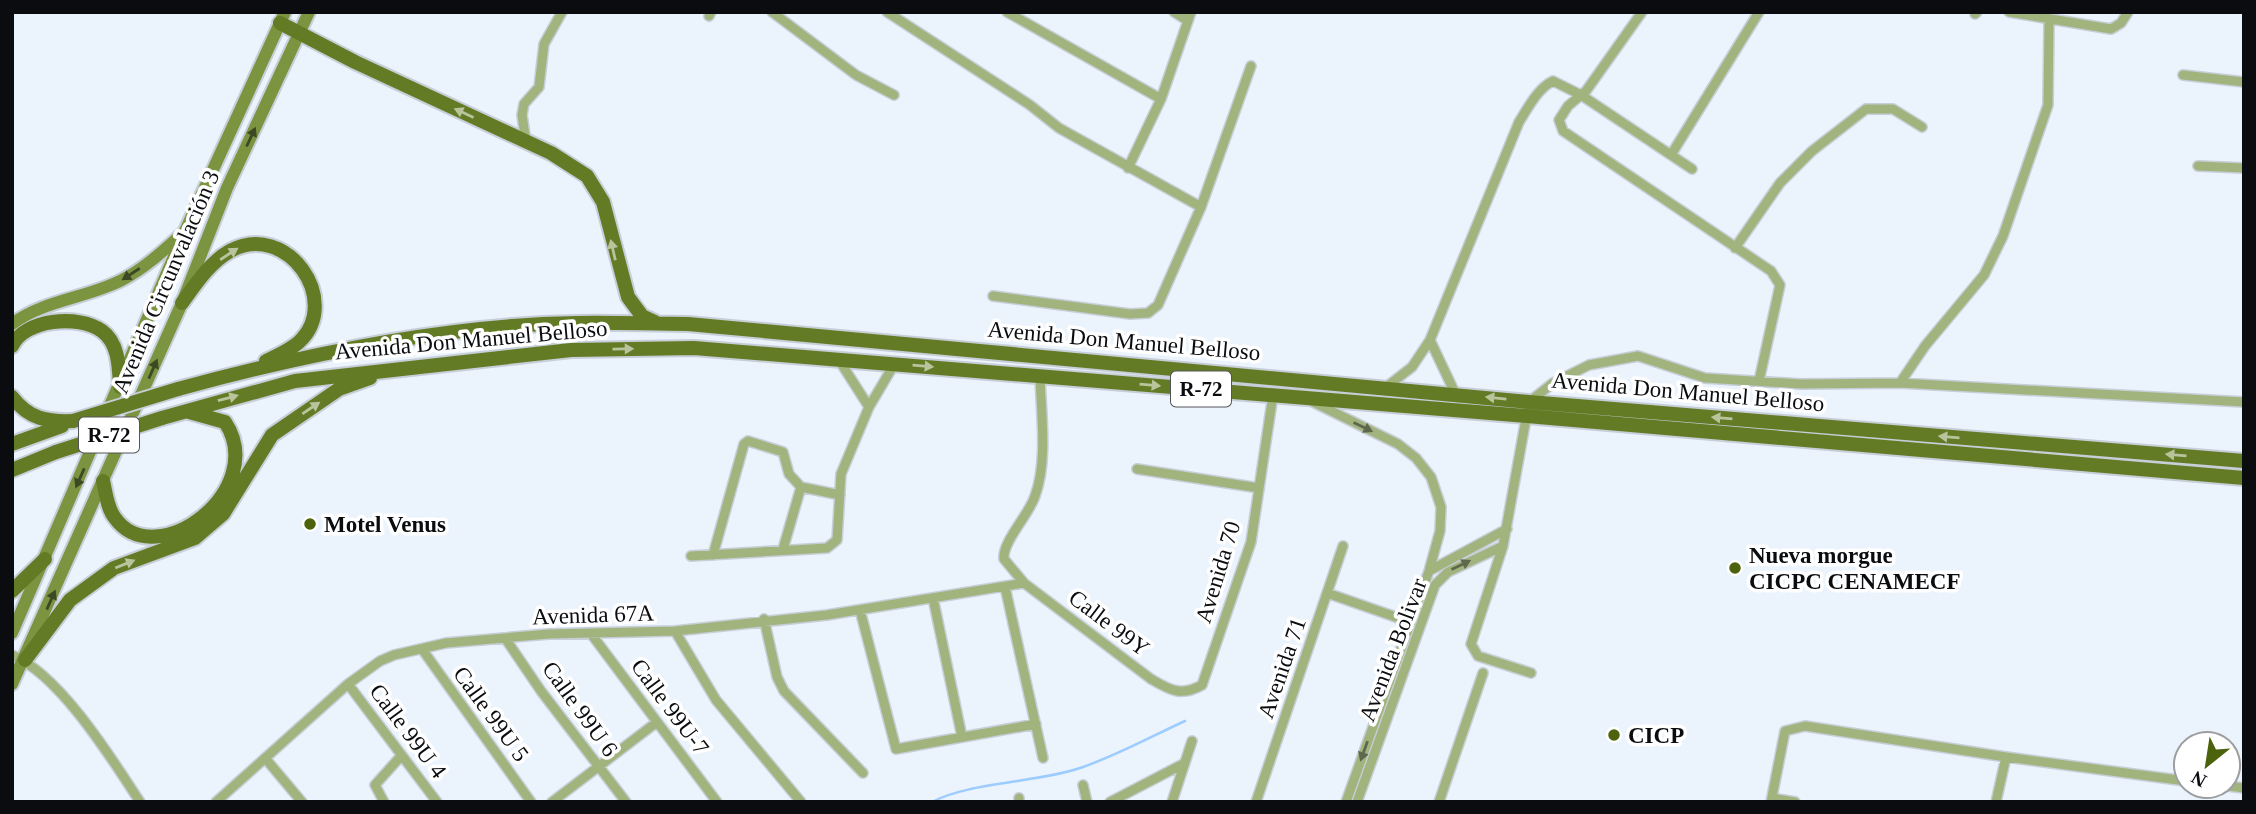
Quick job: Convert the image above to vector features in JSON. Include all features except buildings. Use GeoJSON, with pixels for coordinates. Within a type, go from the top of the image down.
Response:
{"type":"FeatureCollection","features":[{"type":"Feature","properties":{"kind":"main road","name":"Avenida Circunvalación 3"},"geometry":{"type":"LineString","coordinates":[[12,684],[18,658],[103,481],[183,303],[227,188],[309,12]]}},
{"type":"Feature","properties":{"kind":"main road","name":"Avenida Circunvalación 3"},"geometry":{"type":"LineString","coordinates":[[12,633],[120,387],[184,231],[282,18]]}},
{"type":"Feature","properties":{"kind":"main road"},"geometry":{"type":"LineString","coordinates":[[282,18],[299,32],[355,62],[526,142],[587,176],[603,202],[628,297],[642,316],[660,324]]}},
{"type":"Feature","properties":{"kind":"main road"},"geometry":{"type":"LineString","coordinates":[[12,324],[26,314],[121,280],[156,258],[184,231]]}},
{"type":"Feature","properties":{"kind":"main road"},"geometry":{"type":"LineString","coordinates":[[183,303],[202,275],[228,252],[251,242],[270,244],[289,254],[305,272],[313,293],[312,318],[301,341],[250,370]]}},
{"type":"Feature","properties":{"kind":"main road"},"geometry":{"type":"LineString","coordinates":[[12,346],[31,326],[49,322],[82,324],[101,330],[113,346],[120,387]]}},
{"type":"Feature","properties":{"kind":"main road","name":"Avenida Don Manuel Belloso"},"geometry":{"type":"LineString","coordinates":[[12,444],[73,421],[250,370],[451,334],[574,323],[660,324],[1455,393],[1528,409],[2244,478]]}},
{"type":"Feature","properties":{"kind":"main road","name":"Avenida Don Manuel Belloso"},"geometry":{"type":"LineString","coordinates":[[12,470],[57,452],[181,411],[295,381],[571,350],[694,348],[1302,397],[1528,409],[2244,461]]}},
{"type":"Feature","properties":{"kind":"main road"},"geometry":{"type":"LineString","coordinates":[[18,658],[71,600],[114,568],[195,538],[223,514],[272,435],[339,389],[399,368]]}},
{"type":"Feature","properties":{"kind":"main road"},"geometry":{"type":"LineString","coordinates":[[12,397],[23,411],[48,422],[73,421]]}},
{"type":"Feature","properties":{"kind":"main road"},"geometry":{"type":"LineString","coordinates":[[103,481],[116,519],[136,533],[166,536],[199,523],[224,495],[237,462],[235,437],[225,422],[203,413],[181,411]]}},
{"type":"Feature","properties":{"kind":"main road","name":"R-72"},"geometry":{"type":"LineString","coordinates":[[12,435],[51,430]]}},
{"type":"Feature","properties":{"kind":"main road"},"geometry":{"type":"LineString","coordinates":[[12,591],[45,559]]}},
{"type":"Feature","properties":{"kind":"street"},"geometry":{"type":"LineString","coordinates":[[526,142],[522,115],[524,104],[539,87],[544,44],[562,12]]}},
{"type":"Feature","properties":{"kind":"street"},"geometry":{"type":"LineString","coordinates":[[772,12],[856,75],[894,95]]}},
{"type":"Feature","properties":{"kind":"street"},"geometry":{"type":"LineString","coordinates":[[887,12],[1030,105],[1059,128],[1201,207]]}},
{"type":"Feature","properties":{"kind":"street"},"geometry":{"type":"LineString","coordinates":[[1007,12],[1161,99]]}},
{"type":"Feature","properties":{"kind":"street"},"geometry":{"type":"LineString","coordinates":[[1128,167],[1161,99],[1190,17],[1174,12]]}},
{"type":"Feature","properties":{"kind":"street"},"geometry":{"type":"LineString","coordinates":[[1642,12],[1603,71],[1562,112],[1559,120],[1563,131],[1771,271],[1780,285],[1759,381]]}},
{"type":"Feature","properties":{"kind":"street"},"geometry":{"type":"LineString","coordinates":[[1671,155],[1759,12]]}},
{"type":"Feature","properties":{"kind":"street"},"geometry":{"type":"LineString","coordinates":[[2010,12],[2111,29],[2121,23],[2128,12]]}},
{"type":"Feature","properties":{"kind":"street"},"geometry":{"type":"LineString","coordinates":[[1900,383],[1925,346],[1984,275],[2003,236],[2048,105],[2049,20]]}},
{"type":"Feature","properties":{"kind":"street"},"geometry":{"type":"LineString","coordinates":[[993,296],[1148,313],[1161,298],[1201,207],[1251,66]]}},
{"type":"Feature","properties":{"kind":"street"},"geometry":{"type":"LineString","coordinates":[[2183,75],[2244,82]]}},
{"type":"Feature","properties":{"kind":"street"},"geometry":{"type":"LineString","coordinates":[[1385,388],[1412,367],[1430,340],[1519,122],[1549,83],[1553,81],[1581,95],[1692,169]]}},
{"type":"Feature","properties":{"kind":"street"},"geometry":{"type":"LineString","coordinates":[[1735,248],[1780,183],[1812,151],[1866,109],[1893,109],[1922,127]]}},
{"type":"Feature","properties":{"kind":"street"},"geometry":{"type":"LineString","coordinates":[[2198,166],[2244,168]]}},
{"type":"Feature","properties":{"kind":"street"},"geometry":{"type":"LineString","coordinates":[[1430,340],[1455,393]]}},
{"type":"Feature","properties":{"kind":"street"},"geometry":{"type":"LineString","coordinates":[[1531,673],[1478,656],[1471,645],[1503,546],[1528,409],[1566,376],[1616,358],[1638,356],[1705,379],[1801,384],[1900,383],[2244,402]]}},
{"type":"Feature","properties":{"kind":"street"},"geometry":{"type":"LineString","coordinates":[[839,360],[869,407]]}},
{"type":"Feature","properties":{"kind":"street"},"geometry":{"type":"LineString","coordinates":[[691,556],[827,548],[834,545],[841,474],[869,407],[895,363]]}},
{"type":"Feature","properties":{"kind":"street","name":"Calle 99Y"},"geometry":{"type":"LineString","coordinates":[[1040,376],[1041,459],[1037,493],[1003,552],[1004,559],[1024,583],[1171,691]]}},
{"type":"Feature","properties":{"kind":"street","name":"Avenida 70"},"geometry":{"type":"LineString","coordinates":[[1171,691],[1188,693],[1202,685],[1251,542],[1273,394]]}},
{"type":"Feature","properties":{"kind":"street"},"geometry":{"type":"LineString","coordinates":[[1302,397],[1398,444],[1416,458],[1431,477],[1441,507],[1440,531],[1429,571],[1346,802]]}},
{"type":"Feature","properties":{"kind":"street"},"geometry":{"type":"LineString","coordinates":[[713,555],[744,443],[748,441],[783,452],[789,474],[801,487],[841,495]]}},
{"type":"Feature","properties":{"kind":"street"},"geometry":{"type":"LineString","coordinates":[[1137,470],[1259,488]]}},
{"type":"Feature","properties":{"kind":"street"},"geometry":{"type":"LineString","coordinates":[[783,549],[801,487]]}},
{"type":"Feature","properties":{"kind":"street"},"geometry":{"type":"LineString","coordinates":[[1429,571],[1507,529]]}},
{"type":"Feature","properties":{"kind":"street","name":"Avenida 71"},"geometry":{"type":"LineString","coordinates":[[1256,802],[1343,546]]}},
{"type":"Feature","properties":{"kind":"street","name":"Avenida Bolivar"},"geometry":{"type":"LineString","coordinates":[[1357,802],[1435,585],[1448,572],[1503,546]]}},
{"type":"Feature","properties":{"kind":"street","name":"Avenida 67A"},"geometry":{"type":"LineString","coordinates":[[221,800],[348,684],[380,661],[422,649],[446,643],[549,634],[675,631],[860,610],[1024,583]]}},
{"type":"Feature","properties":{"kind":"street"},"geometry":{"type":"LineString","coordinates":[[1005,587],[1044,758]]}},
{"type":"Feature","properties":{"kind":"street"},"geometry":{"type":"LineString","coordinates":[[1327,593],[1410,622]]}},
{"type":"Feature","properties":{"kind":"street"},"geometry":{"type":"LineString","coordinates":[[933,598],[962,737]]}},
{"type":"Feature","properties":{"kind":"street"},"geometry":{"type":"LineString","coordinates":[[860,610],[896,749],[1036,724]]}},
{"type":"Feature","properties":{"kind":"street"},"geometry":{"type":"LineString","coordinates":[[764,619],[777,677],[784,691],[863,773]]}},
{"type":"Feature","properties":{"kind":"street"},"geometry":{"type":"LineString","coordinates":[[675,631],[716,700],[801,802]]}},
{"type":"Feature","properties":{"kind":"street","name":"Calle 99U-7"},"geometry":{"type":"LineString","coordinates":[[592,635],[717,802]]}},
{"type":"Feature","properties":{"kind":"street","name":"Calle 99U 6"},"geometry":{"type":"LineString","coordinates":[[505,638],[626,802]]}},
{"type":"Feature","properties":{"kind":"street","name":"Calle 99U 5"},"geometry":{"type":"LineString","coordinates":[[422,649],[531,802]]}},
{"type":"Feature","properties":{"kind":"street"},"geometry":{"type":"LineString","coordinates":[[18,658],[40,672],[104,747],[140,802]]}},
{"type":"Feature","properties":{"kind":"street"},"geometry":{"type":"LineString","coordinates":[[1439,802],[1483,673]]}},
{"type":"Feature","properties":{"kind":"street","name":"Calle 99U 4"},"geometry":{"type":"LineString","coordinates":[[348,684],[437,802]]}},
{"type":"Feature","properties":{"kind":"street"},"geometry":{"type":"LineString","coordinates":[[552,802],[657,722]]}},
{"type":"Feature","properties":{"kind":"street"},"geometry":{"type":"LineString","coordinates":[[1795,802],[1771,800],[1785,731],[1792,727],[1805,726],[2006,757],[2172,778]]}},
{"type":"Feature","properties":{"kind":"street"},"geometry":{"type":"LineString","coordinates":[[1172,802],[1192,741]]}},
{"type":"Feature","properties":{"kind":"street"},"geometry":{"type":"LineString","coordinates":[[384,802],[375,785],[401,756]]}},
{"type":"Feature","properties":{"kind":"street"},"geometry":{"type":"LineString","coordinates":[[1996,802],[2006,757]]}},
{"type":"Feature","properties":{"kind":"street"},"geometry":{"type":"LineString","coordinates":[[265,758],[302,802]]}},
{"type":"Feature","properties":{"kind":"street"},"geometry":{"type":"LineString","coordinates":[[1111,802],[1185,763]]}},
{"type":"Feature","properties":{"kind":"street"},"geometry":{"type":"LineString","coordinates":[[1083,785],[1087,802]]}},
{"type":"Feature","properties":{"kind":"waterway"},"geometry":{"type":"LineString","coordinates":[[932,802],[965,790],[1083,767],[1185,721]]}},
{"type":"Feature","properties":{"kind":"place","name":"Motel Venus"},"geometry":{"type":"Point","coordinates":[310,524]}},
{"type":"Feature","properties":{"kind":"place","name":"Nueva morgue CICPC CENAMECF"},"geometry":{"type":"Point","coordinates":[1735,568]}},
{"type":"Feature","properties":{"kind":"place","name":"CICP"},"geometry":{"type":"Point","coordinates":[1614,735]}}]}
